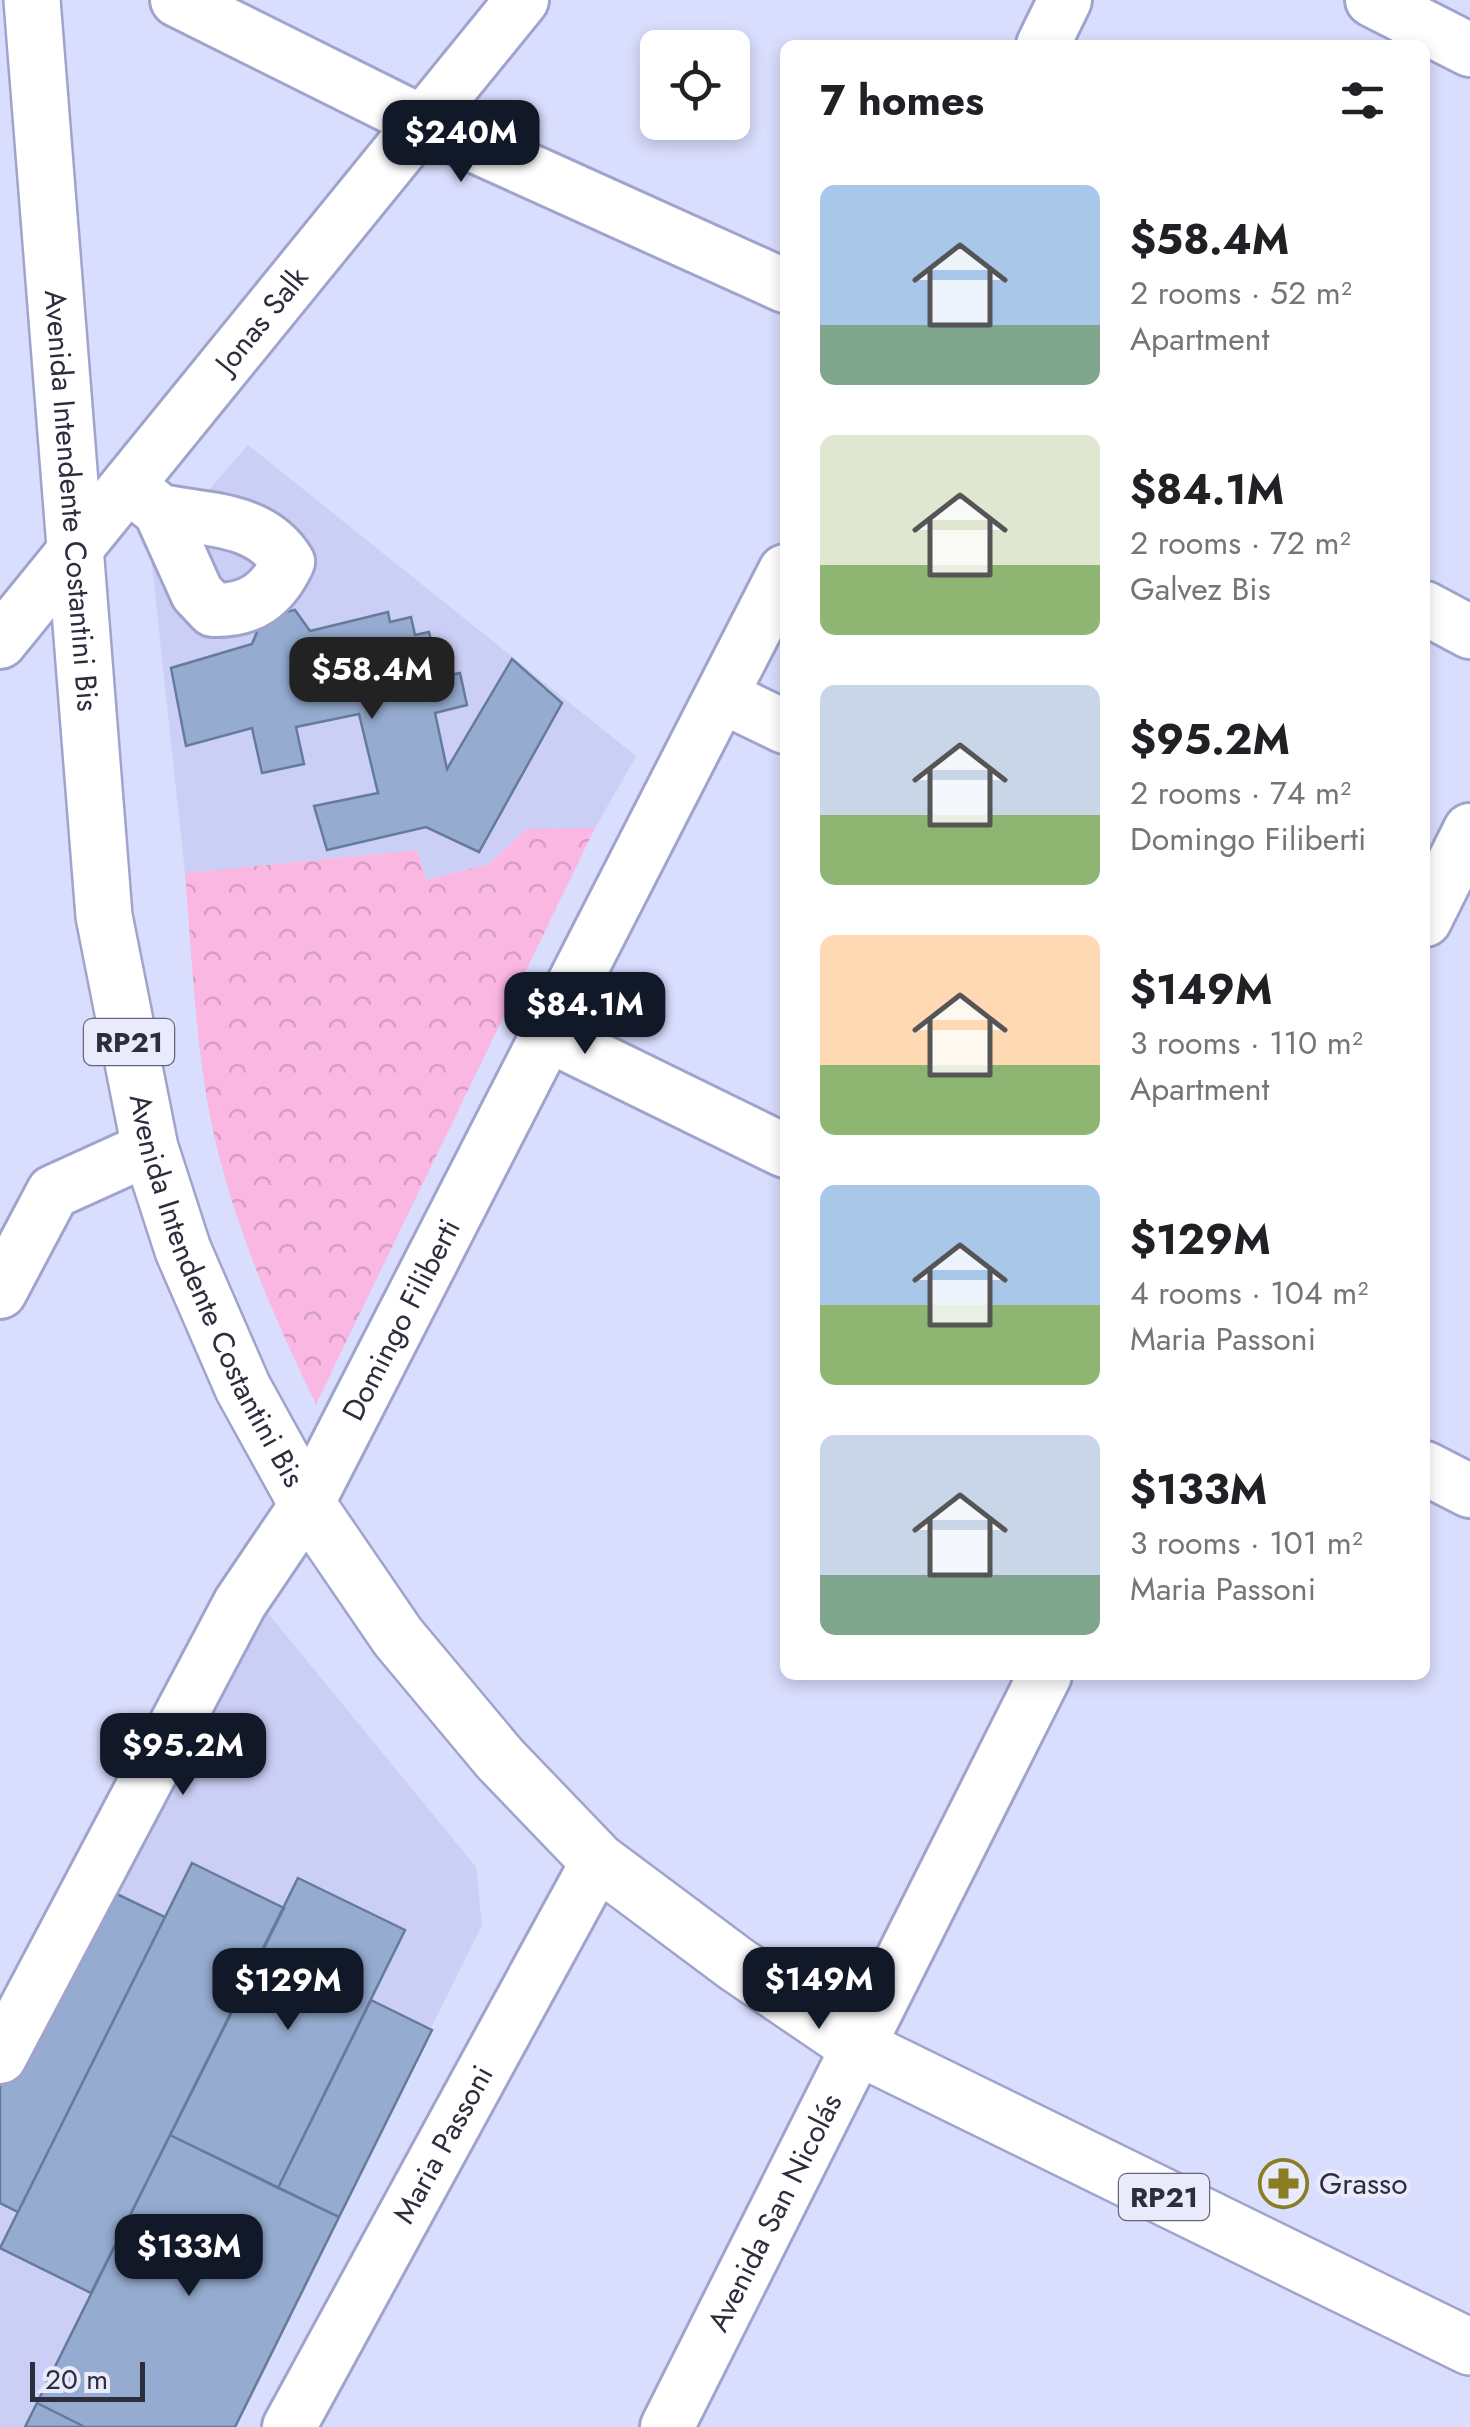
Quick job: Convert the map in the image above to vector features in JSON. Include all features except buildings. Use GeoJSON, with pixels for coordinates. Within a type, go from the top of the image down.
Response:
{"type":"FeatureCollection","features":[{"type":"Feature","properties":{"kind":"main road","name":"Avenida Intendente Costantini Bis"},"geometry":{"type":"LineString","coordinates":[[32,0],[78,546],[104,916],[150,1148],[183,1250],[243,1388],[308,1504],[398,1637],[500,1759],[598,1861],[736,1964],[858,2047]]}},
{"type":"Feature","properties":{"kind":"main road","name":"RP21"},"geometry":{"type":"LineString","coordinates":[[858,2047],[1470,2348]]}},
{"type":"Feature","properties":{"kind":"street"},"geometry":{"type":"LineString","coordinates":[[177,0],[424,123],[780,284]]}},
{"type":"Feature","properties":{"kind":"street","name":"Jonas Salk"},"geometry":{"type":"LineString","coordinates":[[0,642],[78,546],[144,498],[424,123],[522,0]]}},
{"type":"Feature","properties":{"kind":"street"},"geometry":{"type":"LineString","coordinates":[[1045,40],[1065,0]]}},
{"type":"Feature","properties":{"kind":"street"},"geometry":{"type":"LineString","coordinates":[[1372,0],[1470,50]]}},
{"type":"Feature","properties":{"kind":"street","name":"Domingo Filiberti"},"geometry":{"type":"LineString","coordinates":[[0,2057],[240,1603],[308,1504],[780,581]]}},
{"type":"Feature","properties":{"kind":"street"},"geometry":{"type":"LineString","coordinates":[[1430,611],[1470,632]]}},
{"type":"Feature","properties":{"kind":"street"},"geometry":{"type":"LineString","coordinates":[[723,698],[780,725]]}},
{"type":"Feature","properties":{"kind":"street"},"geometry":{"type":"LineString","coordinates":[[1430,910],[1470,830]]}},
{"type":"Feature","properties":{"kind":"street"},"geometry":{"type":"LineString","coordinates":[[550,1036],[780,1149]]}},
{"type":"Feature","properties":{"kind":"street"},"geometry":{"type":"LineString","coordinates":[[0,1292],[53,1192],[150,1148]]}},
{"type":"Feature","properties":{"kind":"street"},"geometry":{"type":"LineString","coordinates":[[1430,1471],[1470,1491]]}},
{"type":"Feature","properties":{"kind":"street","name":"Avenida San Nicolás"},"geometry":{"type":"LineString","coordinates":[[667,2427],[1042,1680]]}},
{"type":"Feature","properties":{"kind":"street","name":"Maria Passoni"},"geometry":{"type":"LineString","coordinates":[[289,2427],[598,1861]]}},
{"type":"Feature","properties":{"kind":"shaded area"},"geometry":{"type":"Polygon","coordinates":[[[248,445],[636,756],[595,828],[526,829],[489,864],[426,880],[416,850],[185,873],[151,556],[248,445]]]}},
{"type":"Feature","properties":{"kind":"shaded area"},"geometry":{"type":"Polygon","coordinates":[[[262,1606],[476,1867],[482,1925],[232,2427],[0,2427],[0,2085],[262,1606]]]}},
{"type":"Feature","properties":{"kind":"green space"},"geometry":{"type":"Polygon","coordinates":[[[595,828],[316,1404],[248,1249],[212,1128],[195,1007],[185,873],[417,850],[426,880],[489,864],[526,829],[595,828]]]}},
{"type":"Feature","properties":{"kind":"place","name":"Grasso"},"geometry":{"type":"Point","coordinates":[1284,2184]}}]}
